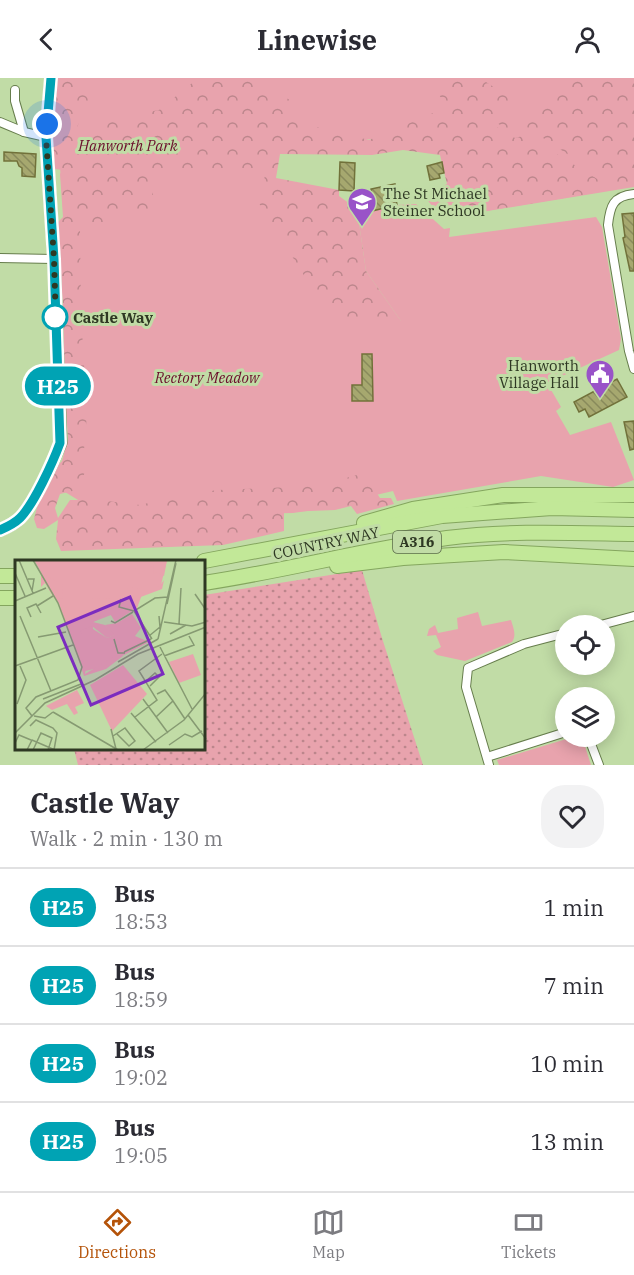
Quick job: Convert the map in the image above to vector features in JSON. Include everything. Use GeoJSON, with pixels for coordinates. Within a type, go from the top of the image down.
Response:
{"type":"FeatureCollection","features":[{"type":"Feature","properties":{"kind":"highway"},"geometry":{"type":"LineString","coordinates":[[278,547],[413,509],[504,495],[634,495]]}},
{"type":"Feature","properties":{"kind":"highway","name":"COUNTRY WAY"},"geometry":{"type":"LineString","coordinates":[[206,561],[442,516],[552,508],[634,510]]}},
{"type":"Feature","properties":{"kind":"highway","name":"COUNTRY WAY"},"geometry":{"type":"LineString","coordinates":[[206,584],[398,545],[450,538],[513,532],[634,534]]}},
{"type":"Feature","properties":{"kind":"highway"},"geometry":{"type":"LineString","coordinates":[[242,578],[403,558],[504,552],[634,559]]}},
{"type":"Feature","properties":{"kind":"street"},"geometry":{"type":"LineString","coordinates":[[0,530],[21,517],[56,456],[60,443],[54,259],[46,137],[51,78]]}},
{"type":"Feature","properties":{"kind":"street"},"geometry":{"type":"LineString","coordinates":[[15,90],[15,101],[24,132]]}},
{"type":"Feature","properties":{"kind":"street"},"geometry":{"type":"LineString","coordinates":[[0,122],[24,132],[46,137]]}},
{"type":"Feature","properties":{"kind":"street"},"geometry":{"type":"LineString","coordinates":[[634,194],[619,197],[611,207],[608,225],[628,351],[634,369]]}},
{"type":"Feature","properties":{"kind":"street"},"geometry":{"type":"LineString","coordinates":[[0,258],[54,259]]}},
{"type":"Feature","properties":{"kind":"street"},"geometry":{"type":"LineString","coordinates":[[615,621],[634,616]]}},
{"type":"Feature","properties":{"kind":"street"},"geometry":{"type":"LineString","coordinates":[[555,636],[524,644],[468,668],[466,687],[488,761],[555,736]]}},
{"type":"Feature","properties":{"kind":"street"},"geometry":{"type":"LineString","coordinates":[[592,747],[599,765]]}},
{"type":"Feature","properties":{"kind":"green space","name":"Hanworth Park"},"geometry":{"type":"Polygon","coordinates":[[[57,78],[92,78],[92,93],[77,127],[77,146],[67,165],[102,121],[159,110],[192,83],[261,80],[291,101],[297,122],[369,140],[457,103],[515,138],[526,135],[608,187],[600,192],[443,218],[428,201],[437,199],[434,190],[447,184],[440,155],[403,150],[372,155],[280,154],[276,178],[339,190],[339,196],[357,209],[366,271],[401,321],[330,317],[257,200],[265,176],[215,175],[205,166],[149,175],[156,209],[103,214],[103,225],[80,230],[81,314],[87,414],[84,450],[77,454],[76,465],[85,471],[80,489],[60,494],[55,508],[58,518],[70,500],[98,500],[140,505],[217,490],[317,486],[364,473],[380,498],[391,498],[394,504],[357,514],[351,506],[335,510],[284,512],[284,531],[223,545],[61,551],[56,539],[58,520],[44,529],[37,528],[34,519],[44,481],[62,461],[68,439],[63,304],[56,224],[63,217],[60,174],[63,170],[54,169],[50,149],[57,78]]]}},
{"type":"Feature","properties":{"kind":"green space","name":"Rectory Meadow"},"geometry":{"type":"Polygon","coordinates":[[[63,78],[634,78],[634,187],[451,217],[457,174],[428,133],[277,149],[266,176],[401,321],[366,271],[357,209],[372,211],[397,205],[416,204],[444,229],[450,228],[449,237],[596,217],[602,227],[621,339],[619,350],[547,383],[561,407],[556,411],[570,435],[611,422],[634,480],[613,487],[541,476],[397,501],[393,491],[293,513],[175,515],[88,506],[65,492],[74,448],[66,251],[58,140],[63,78]]]}},
{"type":"Feature","properties":{"kind":"green space"},"geometry":{"type":"Polygon","coordinates":[[[445,78],[480,78],[495,88],[510,87],[514,108],[506,118],[520,127],[515,134],[459,100],[445,103],[439,95],[445,78]]]}},
{"type":"Feature","properties":{"kind":"green space"},"geometry":{"type":"Polygon","coordinates":[[[563,78],[634,78],[634,182],[614,185],[525,126],[525,112],[546,100],[563,78]]]}},
{"type":"Feature","properties":{"kind":"green space"},"geometry":{"type":"Polygon","coordinates":[[[362,570],[423,765],[78,765],[74,750],[206,750],[206,595],[362,570]]]}},
{"type":"Feature","properties":{"kind":"green space"},"geometry":{"type":"Polygon","coordinates":[[[478,612],[482,626],[511,620],[514,628],[512,642],[465,661],[437,655],[433,651],[441,647],[436,635],[427,636],[429,629],[435,625],[438,633],[458,629],[457,618],[478,612]]]}},
{"type":"Feature","properties":{"kind":"green space"},"geometry":{"type":"Polygon","coordinates":[[[555,742],[555,747],[585,747],[591,765],[499,765],[497,760],[555,742]]]}},
{"type":"Feature","properties":{"kind":"building"},"geometry":{"type":"Polygon","coordinates":[[[4,152],[36,154],[35,177],[22,176],[22,168],[17,161],[4,161],[4,152]]]}},
{"type":"Feature","properties":{"kind":"building"},"geometry":{"type":"Polygon","coordinates":[[[340,162],[355,163],[354,191],[339,190],[340,162]]]}},
{"type":"Feature","properties":{"kind":"building"},"geometry":{"type":"Polygon","coordinates":[[[442,162],[444,173],[439,174],[440,178],[430,180],[427,166],[442,162]]]}},
{"type":"Feature","properties":{"kind":"building"},"geometry":{"type":"Polygon","coordinates":[[[395,184],[397,205],[372,211],[369,194],[372,194],[371,189],[395,184]]]}},
{"type":"Feature","properties":{"kind":"building"},"geometry":{"type":"Polygon","coordinates":[[[634,213],[634,271],[630,271],[623,238],[625,237],[622,214],[634,213]]]}},
{"type":"Feature","properties":{"kind":"building"},"geometry":{"type":"Polygon","coordinates":[[[362,354],[372,354],[373,401],[352,401],[352,385],[362,385],[362,354]]]}},
{"type":"Feature","properties":{"kind":"building","name":"Hanworth Village Hall"},"geometry":{"type":"Polygon","coordinates":[[[617,379],[627,397],[589,417],[585,409],[579,412],[574,402],[617,379]]]}},
{"type":"Feature","properties":{"kind":"building"},"geometry":{"type":"Polygon","coordinates":[[[634,421],[634,449],[630,450],[624,422],[634,421]]]}},
{"type":"Feature","properties":{"kind":"bus line","name":"H25"},"geometry":{"type":"LineString","coordinates":[[0,530],[21,517],[34,498],[56,456],[60,443],[54,259],[46,137],[51,78]]}},
{"type":"Feature","properties":{"kind":"place","name":"The St Michael Steiner School"},"geometry":{"type":"Point","coordinates":[362,228]}},
{"type":"Feature","properties":{"kind":"place","name":"Castle Way"},"geometry":{"type":"Point","coordinates":[55,317]}},
{"type":"Feature","properties":{"kind":"place","name":"Hanworth Village Hall"},"geometry":{"type":"Point","coordinates":[600,400]}},
{"type":"Feature","properties":{"kind":"route"},"geometry":{"type":"LineString","coordinates":[[47,124],[56,323],[55,317]]}}]}
